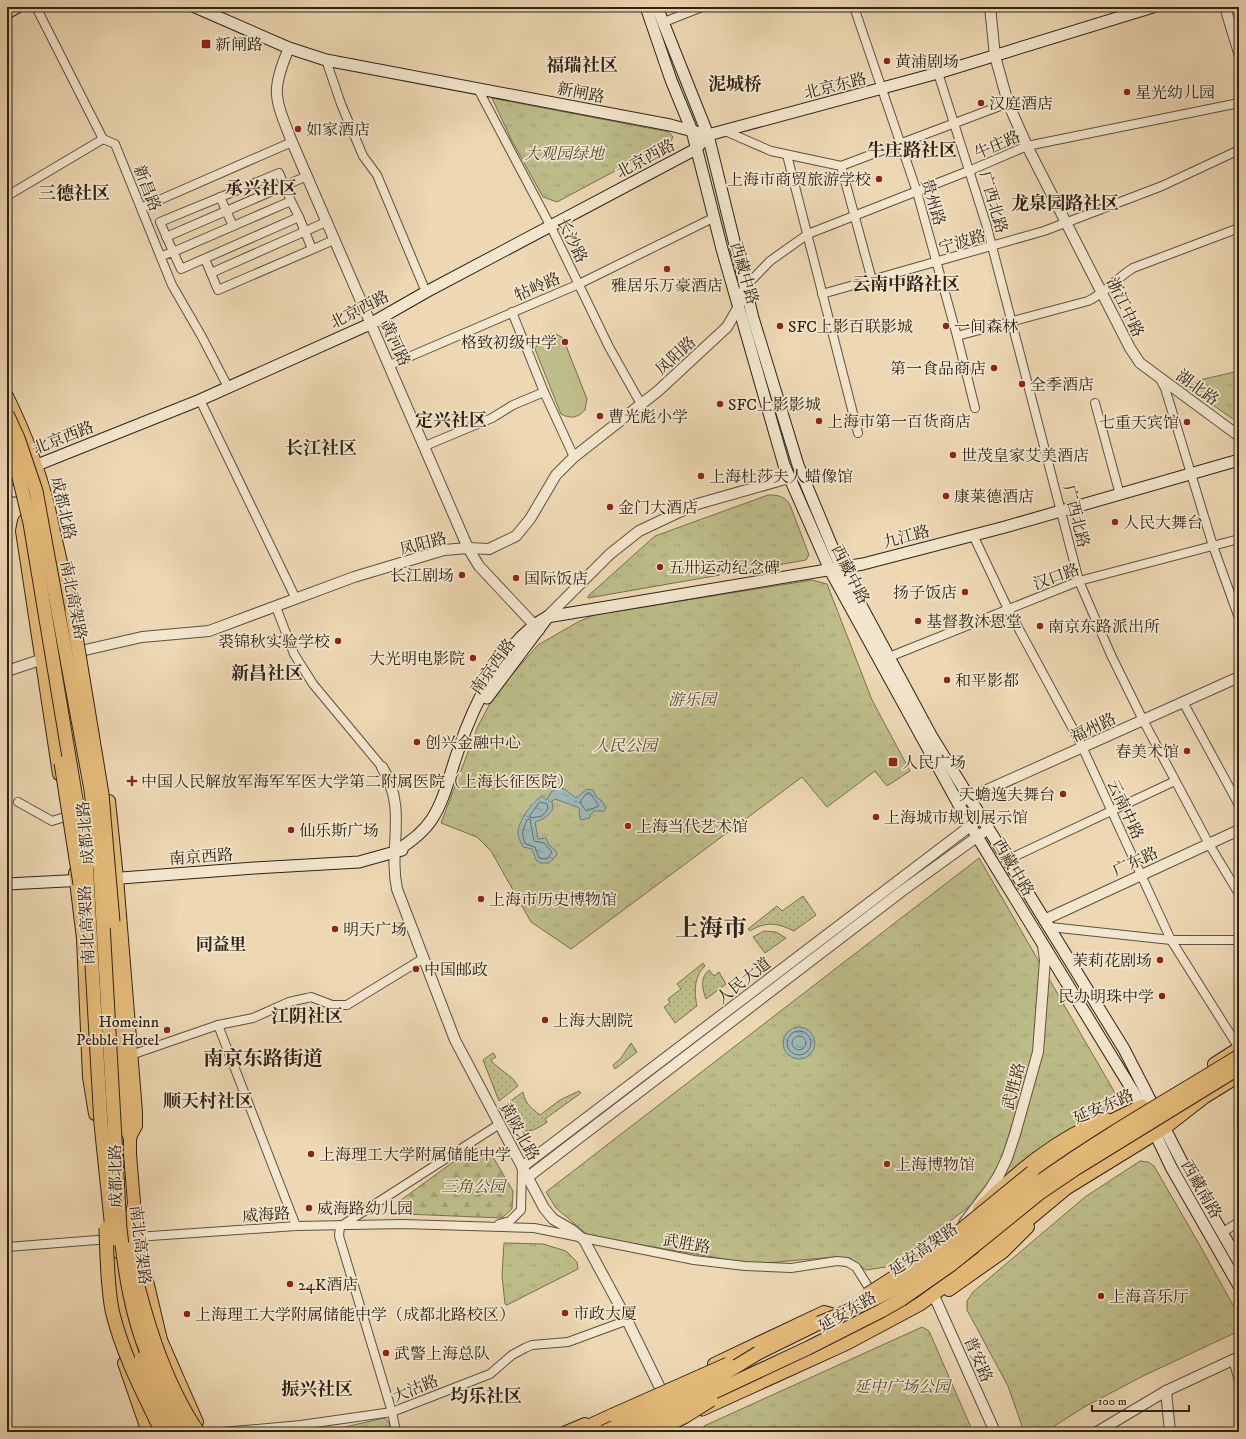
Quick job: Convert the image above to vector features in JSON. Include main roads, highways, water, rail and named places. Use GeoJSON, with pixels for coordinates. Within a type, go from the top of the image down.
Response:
{"type":"FeatureCollection","features":[{"type":"Feature","properties":{"kind":"highway","name":"南北高架路"},"geometry":{"type":"LineString","coordinates":[[7,414],[18,438],[36,491],[91,790],[110,878],[120,1229],[125,1271],[136,1317],[147,1353],[162,1385],[188,1432]]}},
{"type":"Feature","properties":{"kind":"highway","name":"南北高架路"},"geometry":{"type":"LineString","coordinates":[[7,440],[17,468],[25,501],[86,859],[91,969],[106,1188],[115,1256],[128,1318],[147,1376],[163,1409],[188,1432]]}},
{"type":"Feature","properties":{"kind":"highway"},"geometry":{"type":"LineString","coordinates":[[24,520],[34,576],[65,788],[74,836],[84,915],[95,1106]]}},
{"type":"Feature","properties":{"kind":"highway"},"geometry":{"type":"LineString","coordinates":[[54,534],[72,612],[105,796],[110,878]]}},
{"type":"Feature","properties":{"kind":"highway"},"geometry":{"type":"LineString","coordinates":[[65,788],[68,753]]}},
{"type":"Feature","properties":{"kind":"highway"},"geometry":{"type":"LineString","coordinates":[[86,760],[105,796]]}},
{"type":"Feature","properties":{"kind":"highway"},"geometry":{"type":"LineString","coordinates":[[74,836],[86,859]]}},
{"type":"Feature","properties":{"kind":"highway"},"geometry":{"type":"LineString","coordinates":[[107,840],[130,1137]]}},
{"type":"Feature","properties":{"kind":"highway","name":"延安高架路"},"geometry":{"type":"LineString","coordinates":[[604,1432],[709,1383],[758,1353],[820,1323],[890,1292],[926,1270],[955,1249],[1014,1201],[1075,1157],[1239,1056]]}},
{"type":"Feature","properties":{"kind":"highway","name":"延安高架路"},"geometry":{"type":"LineString","coordinates":[[630,1432],[808,1348],[902,1299],[952,1264],[1024,1206],[1075,1169],[1239,1068]]}},
{"type":"Feature","properties":{"kind":"highway"},"geometry":{"type":"LineString","coordinates":[[902,1299],[922,1290],[956,1268],[1031,1207],[1071,1179],[1239,1075]]}},
{"type":"Feature","properties":{"kind":"highway"},"geometry":{"type":"LineString","coordinates":[[820,1323],[918,1264],[1032,1172],[1103,1125],[1145,1106]]}},
{"type":"Feature","properties":{"kind":"highway"},"geometry":{"type":"LineString","coordinates":[[106,1188],[108,1268],[113,1314],[125,1354],[162,1432]]}},
{"type":"Feature","properties":{"kind":"highway"},"geometry":{"type":"LineString","coordinates":[[653,1432],[796,1367],[891,1321],[920,1304],[981,1259],[1064,1190]]}},
{"type":"Feature","properties":{"kind":"highway"},"geometry":{"type":"LineString","coordinates":[[676,1421],[808,1348]]}},
{"type":"Feature","properties":{"kind":"highway"},"geometry":{"type":"LineString","coordinates":[[576,1432],[709,1372],[758,1353]]}},
{"type":"Feature","properties":{"kind":"main road"},"geometry":{"type":"LineString","coordinates":[[7,13],[18,7]]}},
{"type":"Feature","properties":{"kind":"main road","name":"新闸路"},"geometry":{"type":"LineString","coordinates":[[195,7],[289,48],[326,60],[670,125],[708,135]]}},
{"type":"Feature","properties":{"kind":"main road"},"geometry":{"type":"LineString","coordinates":[[642,7],[658,42]]}},
{"type":"Feature","properties":{"kind":"main road","name":"西藏中路"},"geometry":{"type":"LineString","coordinates":[[646,7],[671,80],[692,131],[713,218],[738,308],[790,478],[874,652],[970,825],[1145,1106]]}},
{"type":"Feature","properties":{"kind":"main road","name":"北京东路"},"geometry":{"type":"LineString","coordinates":[[708,135],[938,73],[1137,10],[1153,7]]}},
{"type":"Feature","properties":{"kind":"main road","name":"西藏中路"},"geometry":{"type":"LineString","coordinates":[[661,13],[708,135],[745,287],[798,465],[835,569],[888,657],[932,737],[1124,1049],[1145,1106]]}},
{"type":"Feature","properties":{"kind":"main road","name":"北京西路"},"geometry":{"type":"LineString","coordinates":[[10,476],[200,400],[370,324],[426,292],[696,149],[708,135]]}},
{"type":"Feature","properties":{"kind":"main road","name":"成都北路"},"geometry":{"type":"LineString","coordinates":[[7,396],[37,464],[54,534],[72,590],[78,652],[77,679],[110,878],[106,901],[119,1088],[124,1127],[130,1137],[134,1202],[133,1238],[142,1317],[157,1365],[188,1432]]}},
{"type":"Feature","properties":{"kind":"main road"},"geometry":{"type":"LineString","coordinates":[[7,458],[12,491],[24,520],[22,531],[46,658],[56,757],[68,816],[74,836],[80,880],[89,1077],[95,1106]]}},
{"type":"Feature","properties":{"kind":"main road","name":"九江路"},"geometry":{"type":"LineString","coordinates":[[548,617],[835,569],[973,535],[1062,511],[1239,460]]}},
{"type":"Feature","properties":{"kind":"main road","name":"九江路"},"geometry":{"type":"LineString","coordinates":[[537,627],[574,613]]}},
{"type":"Feature","properties":{"kind":"main road","name":"南京西路"},"geometry":{"type":"LineString","coordinates":[[7,884],[360,862],[396,851],[415,837],[432,820],[469,720],[482,691],[506,657],[548,617]]}},
{"type":"Feature","properties":{"kind":"main road"},"geometry":{"type":"LineString","coordinates":[[78,652],[88,684],[105,796],[110,878],[131,1055],[136,1126],[130,1137]]}},
{"type":"Feature","properties":{"kind":"main road","name":"成都北路"},"geometry":{"type":"LineString","coordinates":[[46,658],[74,836]]}},
{"type":"Feature","properties":{"kind":"main road"},"geometry":{"type":"LineString","coordinates":[[77,679],[88,684]]}},
{"type":"Feature","properties":{"kind":"main road"},"geometry":{"type":"LineString","coordinates":[[100,811],[105,796]]}},
{"type":"Feature","properties":{"kind":"main road","name":"成都北路"},"geometry":{"type":"LineString","coordinates":[[80,880],[86,915],[102,1088],[95,1106],[106,1209],[105,1239]]}},
{"type":"Feature","properties":{"kind":"main road"},"geometry":{"type":"LineString","coordinates":[[83,939],[86,915]]}},
{"type":"Feature","properties":{"kind":"main road","name":"延安东路"},"geometry":{"type":"LineString","coordinates":[[588,1432],[824,1312],[839,1316],[865,1302],[937,1259],[1053,1169],[1126,1121],[1145,1106],[1239,1048]]}},
{"type":"Feature","properties":{"kind":"main road","name":"延安东路"},"geometry":{"type":"LineString","coordinates":[[658,1432],[831,1339],[956,1265],[1064,1190],[1160,1130],[1205,1097],[1239,1075]]}},
{"type":"Feature","properties":{"kind":"main road"},"geometry":{"type":"LineString","coordinates":[[1145,1106],[1160,1130]]}},
{"type":"Feature","properties":{"kind":"main road","name":"延安东路"},"geometry":{"type":"LineString","coordinates":[[865,1302],[869,1288],[925,1254],[964,1223],[1025,1167],[1091,1125],[1145,1106]]}},
{"type":"Feature","properties":{"kind":"main road","name":"西藏南路"},"geometry":{"type":"LineString","coordinates":[[1160,1130],[1184,1166],[1239,1262]]}},
{"type":"Feature","properties":{"kind":"main road","name":"西藏南路"},"geometry":{"type":"LineString","coordinates":[[1160,1130],[1171,1167],[1239,1286]]}},
{"type":"Feature","properties":{"kind":"main road","name":"延安东路"},"geometry":{"type":"LineString","coordinates":[[630,1432],[676,1421],[896,1323],[1003,1252],[1064,1190]]}},
{"type":"Feature","properties":{"kind":"main road"},"geometry":{"type":"LineString","coordinates":[[925,1254],[972,1233]]}},
{"type":"Feature","properties":{"kind":"main road"},"geometry":{"type":"LineString","coordinates":[[133,1238],[163,1347],[202,1432]]}},
{"type":"Feature","properties":{"kind":"main road"},"geometry":{"type":"LineString","coordinates":[[105,1239],[113,1266],[118,1299],[139,1374],[162,1432]]}},
{"type":"Feature","properties":{"kind":"main road"},"geometry":{"type":"LineString","coordinates":[[105,1239],[107,1299],[123,1361],[148,1432]]}},
{"type":"Feature","properties":{"kind":"main road"},"geometry":{"type":"LineString","coordinates":[[107,1299],[113,1266]]}},
{"type":"Feature","properties":{"kind":"main road"},"geometry":{"type":"LineString","coordinates":[[157,1365],[163,1347]]}},
{"type":"Feature","properties":{"kind":"main road"},"geometry":{"type":"LineString","coordinates":[[123,1361],[139,1374]]}},
{"type":"Feature","properties":{"kind":"main road","name":"延安东路"},"geometry":{"type":"LineString","coordinates":[[566,1432],[663,1394]]}},
{"type":"Feature","properties":{"kind":"main road"},"geometry":{"type":"LineString","coordinates":[[188,1432],[192,1410]]}},
{"type":"Feature","properties":{"kind":"main road"},"geometry":{"type":"LineString","coordinates":[[152,1432],[155,1414]]}},
{"type":"Feature","properties":{"kind":"water"},"geometry":{"type":"Polygon","coordinates":[[[559,787],[566,790],[576,798],[587,789],[593,790],[597,798],[601,800],[606,808],[604,811],[594,811],[590,815],[590,818],[581,820],[579,814],[580,809],[577,807],[555,799],[552,801],[553,809],[551,812],[535,822],[538,839],[546,838],[549,845],[556,851],[557,855],[549,863],[540,863],[536,860],[532,849],[523,847],[518,837],[520,823],[526,812],[538,799],[542,796],[547,800],[551,792],[559,787]]]}},
{"type":"Feature","properties":{"kind":"water"},"geometry":{"type":"Polygon","coordinates":[[[796,1027],[802,1027],[812,1034],[815,1043],[814,1049],[808,1056],[802,1059],[796,1059],[786,1052],[783,1046],[783,1040],[790,1030],[796,1027]]]}},
{"type":"Feature","properties":{"kind":"place","name":"新闸路"},"geometry":{"type":"Point","coordinates":[206,44]}},
{"type":"Feature","properties":{"kind":"place","name":"黄浦剧场"},"geometry":{"type":"Point","coordinates":[887,61]}},
{"type":"Feature","properties":{"kind":"place","name":"星光幼儿园"},"geometry":{"type":"Point","coordinates":[1127,92]}},
{"type":"Feature","properties":{"kind":"place","name":"汉庭酒店"},"geometry":{"type":"Point","coordinates":[981,103]}},
{"type":"Feature","properties":{"kind":"place","name":"如家酒店"},"geometry":{"type":"Point","coordinates":[298,129]}},
{"type":"Feature","properties":{"kind":"place","name":"上海市商贸旅游学校"},"geometry":{"type":"Point","coordinates":[879,179]}},
{"type":"Feature","properties":{"kind":"place","name":"雅居乐万豪酒店"},"geometry":{"type":"Point","coordinates":[667,269]}},
{"type":"Feature","properties":{"kind":"place","name":"SFC上影百联影城"},"geometry":{"type":"Point","coordinates":[780,326]}},
{"type":"Feature","properties":{"kind":"place","name":"一间森林"},"geometry":{"type":"Point","coordinates":[946,326]}},
{"type":"Feature","properties":{"kind":"place","name":"格致初级中学"},"geometry":{"type":"Point","coordinates":[565,342]}},
{"type":"Feature","properties":{"kind":"place","name":"第一食品商店"},"geometry":{"type":"Point","coordinates":[994,368]}},
{"type":"Feature","properties":{"kind":"place","name":"全季酒店"},"geometry":{"type":"Point","coordinates":[1022,384]}},
{"type":"Feature","properties":{"kind":"place","name":"SFC上影影城"},"geometry":{"type":"Point","coordinates":[720,404]}},
{"type":"Feature","properties":{"kind":"place","name":"曹光彪小学"},"geometry":{"type":"Point","coordinates":[600,416]}},
{"type":"Feature","properties":{"kind":"place","name":"上海市第一百货商店"},"geometry":{"type":"Point","coordinates":[819,421]}},
{"type":"Feature","properties":{"kind":"place","name":"七重天宾馆"},"geometry":{"type":"Point","coordinates":[1187,422]}},
{"type":"Feature","properties":{"kind":"place","name":"世茂皇家艾美酒店"},"geometry":{"type":"Point","coordinates":[953,455]}},
{"type":"Feature","properties":{"kind":"place","name":"上海杜莎夫人蜡像馆"},"geometry":{"type":"Point","coordinates":[701,476]}},
{"type":"Feature","properties":{"kind":"place","name":"康莱德酒店"},"geometry":{"type":"Point","coordinates":[946,496]}},
{"type":"Feature","properties":{"kind":"place","name":"金门大酒店"},"geometry":{"type":"Point","coordinates":[610,507]}},
{"type":"Feature","properties":{"kind":"place","name":"人民大舞台"},"geometry":{"type":"Point","coordinates":[1115,522]}},
{"type":"Feature","properties":{"kind":"place","name":"五卅运动纪念碑"},"geometry":{"type":"Point","coordinates":[660,567]}},
{"type":"Feature","properties":{"kind":"place","name":"长江剧场"},"geometry":{"type":"Point","coordinates":[462,575]}},
{"type":"Feature","properties":{"kind":"place","name":"国际饭店"},"geometry":{"type":"Point","coordinates":[516,578]}},
{"type":"Feature","properties":{"kind":"place","name":"扬子饭店"},"geometry":{"type":"Point","coordinates":[965,592]}},
{"type":"Feature","properties":{"kind":"place","name":"基督教沐恩堂"},"geometry":{"type":"Point","coordinates":[918,621]}},
{"type":"Feature","properties":{"kind":"place","name":"南京东路派出所"},"geometry":{"type":"Point","coordinates":[1040,626]}},
{"type":"Feature","properties":{"kind":"place","name":"裘锦秋实验学校"},"geometry":{"type":"Point","coordinates":[338,641]}},
{"type":"Feature","properties":{"kind":"place","name":"大光明电影院"},"geometry":{"type":"Point","coordinates":[473,658]}},
{"type":"Feature","properties":{"kind":"place","name":"和平影都"},"geometry":{"type":"Point","coordinates":[947,680]}},
{"type":"Feature","properties":{"kind":"place","name":"创兴金融中心"},"geometry":{"type":"Point","coordinates":[417,742]}},
{"type":"Feature","properties":{"kind":"place","name":"春美术馆"},"geometry":{"type":"Point","coordinates":[1187,751]}},
{"type":"Feature","properties":{"kind":"place","name":"人民广场"},"geometry":{"type":"Point","coordinates":[893,762]}},
{"type":"Feature","properties":{"kind":"place","name":"中国人民解放军海军军医大学第二附属医院（上海长征医院）"},"geometry":{"type":"Point","coordinates":[132,781]}},
{"type":"Feature","properties":{"kind":"place","name":"天蟾逸夫舞台"},"geometry":{"type":"Point","coordinates":[1063,794]}},
{"type":"Feature","properties":{"kind":"place","name":"上海城市规划展示馆"},"geometry":{"type":"Point","coordinates":[876,817]}},
{"type":"Feature","properties":{"kind":"place","name":"上海当代艺术馆"},"geometry":{"type":"Point","coordinates":[628,826]}},
{"type":"Feature","properties":{"kind":"place","name":"仙乐斯广场"},"geometry":{"type":"Point","coordinates":[291,830]}},
{"type":"Feature","properties":{"kind":"place","name":"上海市历史博物馆"},"geometry":{"type":"Point","coordinates":[481,899]}},
{"type":"Feature","properties":{"kind":"place","name":"明天广场"},"geometry":{"type":"Point","coordinates":[335,929]}},
{"type":"Feature","properties":{"kind":"place","name":"茉莉花剧场"},"geometry":{"type":"Point","coordinates":[1160,960]}},
{"type":"Feature","properties":{"kind":"place","name":"中国邮政"},"geometry":{"type":"Point","coordinates":[416,969]}},
{"type":"Feature","properties":{"kind":"place","name":"民办明珠中学"},"geometry":{"type":"Point","coordinates":[1162,996]}},
{"type":"Feature","properties":{"kind":"place","name":"上海大剧院"},"geometry":{"type":"Point","coordinates":[545,1020]}},
{"type":"Feature","properties":{"kind":"place","name":"Homeinn Pebble Hotel"},"geometry":{"type":"Point","coordinates":[167,1030]}},
{"type":"Feature","properties":{"kind":"place","name":"上海理工大学附属储能中学"},"geometry":{"type":"Point","coordinates":[311,1154]}},
{"type":"Feature","properties":{"kind":"place","name":"上海博物馆"},"geometry":{"type":"Point","coordinates":[887,1164]}},
{"type":"Feature","properties":{"kind":"place","name":"威海路幼儿园"},"geometry":{"type":"Point","coordinates":[309,1208]}},
{"type":"Feature","properties":{"kind":"place","name":"24K酒店"},"geometry":{"type":"Point","coordinates":[290,1284]}},
{"type":"Feature","properties":{"kind":"place","name":"上海音乐厅"},"geometry":{"type":"Point","coordinates":[1101,1296]}},
{"type":"Feature","properties":{"kind":"place","name":"市政大厦"},"geometry":{"type":"Point","coordinates":[565,1313]}},
{"type":"Feature","properties":{"kind":"place","name":"上海理工大学附属储能中学（成都北路校区）"},"geometry":{"type":"Point","coordinates":[187,1314]}},
{"type":"Feature","properties":{"kind":"place","name":"武警上海总队"},"geometry":{"type":"Point","coordinates":[386,1353]}},
{"type":"Feature","properties":{"kind":"district","name":"福瑞社区"},"geometry":{"type":"Point","coordinates":[582,65]}},
{"type":"Feature","properties":{"kind":"district","name":"泥城桥"},"geometry":{"type":"Point","coordinates":[735,84]}},
{"type":"Feature","properties":{"kind":"district","name":"牛庄路社区"},"geometry":{"type":"Point","coordinates":[912,150]}},
{"type":"Feature","properties":{"kind":"district","name":"承兴社区"},"geometry":{"type":"Point","coordinates":[261,188]}},
{"type":"Feature","properties":{"kind":"district","name":"三德社区"},"geometry":{"type":"Point","coordinates":[74,193]}},
{"type":"Feature","properties":{"kind":"district","name":"龙泉园路社区"},"geometry":{"type":"Point","coordinates":[1065,203]}},
{"type":"Feature","properties":{"kind":"district","name":"云南中路社区"},"geometry":{"type":"Point","coordinates":[906,284]}},
{"type":"Feature","properties":{"kind":"district","name":"定兴社区"},"geometry":{"type":"Point","coordinates":[451,420]}},
{"type":"Feature","properties":{"kind":"district","name":"长江社区"},"geometry":{"type":"Point","coordinates":[321,448]}},
{"type":"Feature","properties":{"kind":"district","name":"新昌社区"},"geometry":{"type":"Point","coordinates":[267,673]}},
{"type":"Feature","properties":{"kind":"district","name":"上海市"},"geometry":{"type":"Point","coordinates":[711,928]}},
{"type":"Feature","properties":{"kind":"district","name":"同益里"},"geometry":{"type":"Point","coordinates":[221,944]}},
{"type":"Feature","properties":{"kind":"district","name":"江阴社区"},"geometry":{"type":"Point","coordinates":[307,1016]}},
{"type":"Feature","properties":{"kind":"district","name":"南京东路街道"},"geometry":{"type":"Point","coordinates":[263,1058]}},
{"type":"Feature","properties":{"kind":"district","name":"顺天村社区"},"geometry":{"type":"Point","coordinates":[208,1101]}},
{"type":"Feature","properties":{"kind":"district","name":"振兴社区"},"geometry":{"type":"Point","coordinates":[317,1389]}},
{"type":"Feature","properties":{"kind":"district","name":"均乐社区"},"geometry":{"type":"Point","coordinates":[486,1396]}},
{"type":"Feature","properties":{"kind":"park label","name":"大观园绿地"},"geometry":{"type":"Point","coordinates":[564,153]}},
{"type":"Feature","properties":{"kind":"park label","name":"游乐园"},"geometry":{"type":"Point","coordinates":[692,699]}},
{"type":"Feature","properties":{"kind":"park label","name":"人民公园"},"geometry":{"type":"Point","coordinates":[625,745]}},
{"type":"Feature","properties":{"kind":"park label","name":"三角公园"},"geometry":{"type":"Point","coordinates":[473,1186]}},
{"type":"Feature","properties":{"kind":"park label","name":"延中广场公园"},"geometry":{"type":"Point","coordinates":[902,1386]}}]}
